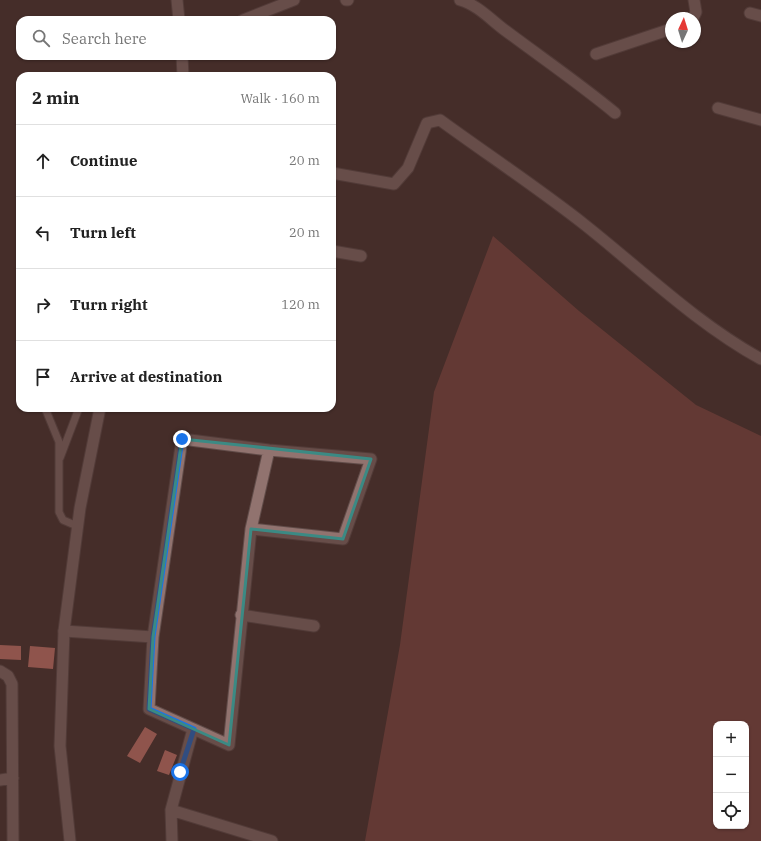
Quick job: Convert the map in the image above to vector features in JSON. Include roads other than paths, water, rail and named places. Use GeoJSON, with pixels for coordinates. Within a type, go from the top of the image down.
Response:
{"type":"FeatureCollection","features":[{"type":"Feature","properties":{"kind":"street"},"geometry":{"type":"LineString","coordinates":[[177,0],[179,16]]}},
{"type":"Feature","properties":{"kind":"street"},"geometry":{"type":"LineString","coordinates":[[253,16],[294,0]]}},
{"type":"Feature","properties":{"kind":"street"},"geometry":{"type":"LineString","coordinates":[[460,0],[472,3],[505,31],[584,87],[615,113]]}},
{"type":"Feature","properties":{"kind":"street"},"geometry":{"type":"LineString","coordinates":[[694,0],[696,12]]}},
{"type":"Feature","properties":{"kind":"street"},"geometry":{"type":"LineString","coordinates":[[750,13],[761,16]]}},
{"type":"Feature","properties":{"kind":"street"},"geometry":{"type":"LineString","coordinates":[[596,54],[665,31]]}},
{"type":"Feature","properties":{"kind":"street"},"geometry":{"type":"LineString","coordinates":[[182,60],[183,72]]}},
{"type":"Feature","properties":{"kind":"street"},"geometry":{"type":"LineString","coordinates":[[718,108],[761,120]]}},
{"type":"Feature","properties":{"kind":"street"},"geometry":{"type":"LineString","coordinates":[[336,174],[394,184],[408,168],[427,123],[440,120],[585,225],[687,310],[732,343],[761,359]]}},
{"type":"Feature","properties":{"kind":"street"},"geometry":{"type":"LineString","coordinates":[[336,252],[361,256]]}},
{"type":"Feature","properties":{"kind":"street"},"geometry":{"type":"LineString","coordinates":[[70,841],[60,746],[64,631],[77,526],[99,412]]}},
{"type":"Feature","properties":{"kind":"street"},"geometry":{"type":"LineString","coordinates":[[251,529],[343,539],[371,459],[269,450],[182,439],[153,637],[149,709],[229,744],[251,529],[269,450]]}},
{"type":"Feature","properties":{"kind":"street"},"geometry":{"type":"LineString","coordinates":[[241,615],[314,626]]}},
{"type":"Feature","properties":{"kind":"street"},"geometry":{"type":"LineString","coordinates":[[64,631],[153,637]]}},
{"type":"Feature","properties":{"kind":"street"},"geometry":{"type":"LineString","coordinates":[[0,671],[8,676],[12,684],[14,778],[13,841]]}},
{"type":"Feature","properties":{"kind":"street"},"geometry":{"type":"LineString","coordinates":[[172,841],[171,810],[194,729]]}},
{"type":"Feature","properties":{"kind":"street"},"geometry":{"type":"LineString","coordinates":[[0,780],[14,778]]}},
{"type":"Feature","properties":{"kind":"street"},"geometry":{"type":"LineString","coordinates":[[171,810],[272,841]]}},
{"type":"Feature","properties":{"kind":"lane"},"geometry":{"type":"LineString","coordinates":[[47,412],[59,442],[59,512],[63,520],[77,526]]}},
{"type":"Feature","properties":{"kind":"lane"},"geometry":{"type":"LineString","coordinates":[[58,464],[77,412]]}}]}
